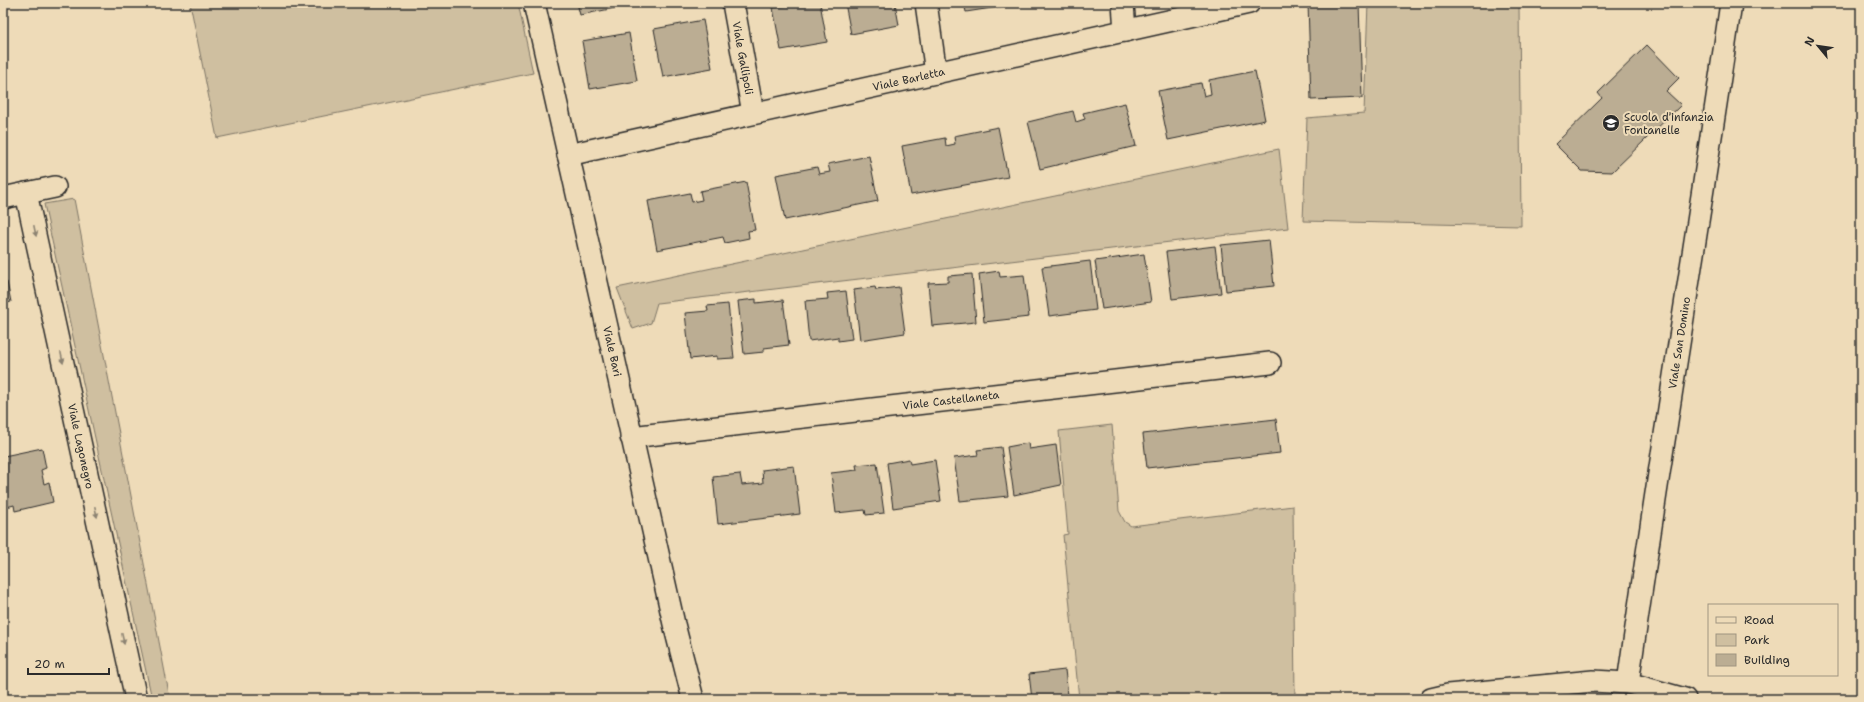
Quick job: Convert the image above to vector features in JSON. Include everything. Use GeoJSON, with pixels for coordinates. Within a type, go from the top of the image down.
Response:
{"type":"FeatureCollection","features":[{"type":"Feature","properties":{"kind":"street","name":"Viale Bari"},"geometry":{"type":"LineString","coordinates":[[534,3],[631,437],[674,624],[693,699]]}},
{"type":"Feature","properties":{"kind":"street","name":"Viale Gallipoli"},"geometry":{"type":"LineString","coordinates":[[733,3],[753,114]]}},
{"type":"Feature","properties":{"kind":"street"},"geometry":{"type":"LineString","coordinates":[[926,3],[936,73]]}},
{"type":"Feature","properties":{"kind":"street"},"geometry":{"type":"LineString","coordinates":[[1123,3],[1125,31]]}},
{"type":"Feature","properties":{"kind":"street","name":"Viale Barletta"},"geometry":{"type":"LineString","coordinates":[[568,155],[1249,3]]}},
{"type":"Feature","properties":{"kind":"street","name":"Viale San Domino"},"geometry":{"type":"LineString","coordinates":[[1628,683],[1655,494],[1707,169],[1731,3]]}},
{"type":"Feature","properties":{"kind":"street"},"geometry":{"type":"LineString","coordinates":[[3,198],[54,187]]}},
{"type":"Feature","properties":{"kind":"street","name":"Viale Lagonegro"},"geometry":{"type":"LineString","coordinates":[[26,193],[136,699]]}},
{"type":"Feature","properties":{"kind":"street","name":"Viale Castellaneta"},"geometry":{"type":"LineString","coordinates":[[631,437],[1270,363]]}},
{"type":"Feature","properties":{"kind":"street"},"geometry":{"type":"LineString","coordinates":[[1431,699],[1448,695],[1593,681],[1628,683],[1685,699]]}},
{"type":"Feature","properties":{"kind":"green space"},"geometry":{"type":"Polygon","coordinates":[[[190,3],[518,3],[533,73],[217,138],[190,3]]]}},
{"type":"Feature","properties":{"kind":"green space"},"geometry":{"type":"Polygon","coordinates":[[[1368,3],[1519,3],[1521,226],[1303,221],[1307,118],[1364,113],[1368,3]]]}},
{"type":"Feature","properties":{"kind":"green space"},"geometry":{"type":"Polygon","coordinates":[[[1279,149],[1288,228],[657,303],[651,323],[633,329],[617,288],[1279,149]]]}},
{"type":"Feature","properties":{"kind":"green space"},"geometry":{"type":"Polygon","coordinates":[[[74,199],[170,699],[152,699],[44,204],[74,199]]]}},
{"type":"Feature","properties":{"kind":"green space"},"geometry":{"type":"Polygon","coordinates":[[[1112,425],[1119,511],[1125,522],[1131,526],[1293,506],[1295,699],[1079,699],[1063,535],[1068,534],[1059,431],[1112,425]]]}},
{"type":"Feature","properties":{"kind":"building"},"geometry":{"type":"Polygon","coordinates":[[[577,3],[624,3],[625,6],[580,15],[577,3]]]}},
{"type":"Feature","properties":{"kind":"building"},"geometry":{"type":"Polygon","coordinates":[[[800,3],[820,3],[827,42],[781,50],[773,8],[800,3]]]}},
{"type":"Feature","properties":{"kind":"building"},"geometry":{"type":"Polygon","coordinates":[[[845,3],[895,3],[899,25],[851,34],[845,3]]]}},
{"type":"Feature","properties":{"kind":"building"},"geometry":{"type":"Polygon","coordinates":[[[964,3],[1024,3],[966,12],[964,3]]]}},
{"type":"Feature","properties":{"kind":"building"},"geometry":{"type":"Polygon","coordinates":[[[1308,3],[1359,3],[1362,98],[1311,100],[1308,3]]]}},
{"type":"Feature","properties":{"kind":"building"},"geometry":{"type":"Polygon","coordinates":[[[703,20],[712,68],[663,77],[654,29],[703,20]]]}},
{"type":"Feature","properties":{"kind":"building"},"geometry":{"type":"Polygon","coordinates":[[[629,33],[637,81],[590,89],[582,41],[629,33]]]}},
{"type":"Feature","properties":{"kind":"building"},"geometry":{"type":"Polygon","coordinates":[[[1647,45],[1679,78],[1666,91],[1681,105],[1612,172],[1582,171],[1555,144],[1602,98],[1598,93],[1647,45]]]}},
{"type":"Feature","properties":{"kind":"building"},"geometry":{"type":"Polygon","coordinates":[[[1255,71],[1265,120],[1168,140],[1158,91],[1201,83],[1204,96],[1211,94],[1209,80],[1255,71]]]}},
{"type":"Feature","properties":{"kind":"building"},"geometry":{"type":"Polygon","coordinates":[[[1125,103],[1136,146],[1040,169],[1028,122],[1073,111],[1076,122],[1085,119],[1083,113],[1125,103]]]}},
{"type":"Feature","properties":{"kind":"building"},"geometry":{"type":"Polygon","coordinates":[[[998,127],[1008,177],[911,195],[902,146],[945,138],[946,146],[955,144],[954,136],[998,127]]]}},
{"type":"Feature","properties":{"kind":"building"},"geometry":{"type":"Polygon","coordinates":[[[869,156],[878,201],[785,220],[776,175],[817,167],[819,174],[830,172],[828,164],[869,156]]]}},
{"type":"Feature","properties":{"kind":"building"},"geometry":{"type":"Polygon","coordinates":[[[746,182],[755,230],[748,231],[749,238],[725,243],[723,237],[657,250],[648,201],[690,193],[692,202],[702,200],[700,191],[746,182]]]}},
{"type":"Feature","properties":{"kind":"building"},"geometry":{"type":"Polygon","coordinates":[[[1269,240],[1274,286],[1226,291],[1221,245],[1269,240]]]}},
{"type":"Feature","properties":{"kind":"building"},"geometry":{"type":"Polygon","coordinates":[[[1215,246],[1221,293],[1172,299],[1166,252],[1215,246]]]}},
{"type":"Feature","properties":{"kind":"building"},"geometry":{"type":"Polygon","coordinates":[[[1144,254],[1151,302],[1102,309],[1095,261],[1144,254]]]}},
{"type":"Feature","properties":{"kind":"building"},"geometry":{"type":"Polygon","coordinates":[[[1090,261],[1096,310],[1049,316],[1042,267],[1090,261]]]}},
{"type":"Feature","properties":{"kind":"building"},"geometry":{"type":"Polygon","coordinates":[[[999,271],[1000,277],[1024,275],[1029,317],[984,322],[979,274],[999,271]]]}},
{"type":"Feature","properties":{"kind":"building"},"geometry":{"type":"Polygon","coordinates":[[[972,274],[976,322],[932,326],[928,283],[948,282],[948,276],[972,274]]]}},
{"type":"Feature","properties":{"kind":"building"},"geometry":{"type":"Polygon","coordinates":[[[7,282],[11,302],[3,304],[3,283],[7,282]]]}},
{"type":"Feature","properties":{"kind":"building"},"geometry":{"type":"Polygon","coordinates":[[[875,287],[876,290],[899,287],[905,333],[860,340],[854,290],[875,287]]]}},
{"type":"Feature","properties":{"kind":"building"},"geometry":{"type":"Polygon","coordinates":[[[846,291],[852,339],[838,341],[838,337],[809,341],[805,301],[828,299],[827,293],[846,291]]]}},
{"type":"Feature","properties":{"kind":"building"},"geometry":{"type":"Polygon","coordinates":[[[756,299],[756,303],[783,300],[789,345],[764,348],[764,352],[744,354],[738,301],[756,299]]]}},
{"type":"Feature","properties":{"kind":"building"},"geometry":{"type":"Polygon","coordinates":[[[728,304],[734,358],[717,359],[717,356],[690,359],[685,313],[708,311],[707,306],[728,304]]]}},
{"type":"Feature","properties":{"kind":"building"},"geometry":{"type":"Polygon","coordinates":[[[1276,419],[1280,453],[1147,468],[1143,434],[1276,419]]]}},
{"type":"Feature","properties":{"kind":"building"},"geometry":{"type":"Polygon","coordinates":[[[1028,443],[1029,449],[1056,445],[1061,485],[1014,495],[1007,447],[1028,443]]]}},
{"type":"Feature","properties":{"kind":"building"},"geometry":{"type":"Polygon","coordinates":[[[1001,447],[1008,496],[960,501],[954,458],[978,455],[977,450],[1001,447]]]}},
{"type":"Feature","properties":{"kind":"building"},"geometry":{"type":"Polygon","coordinates":[[[42,448],[46,468],[41,470],[44,484],[49,482],[53,502],[15,511],[14,505],[3,508],[4,456],[42,448]]]}},
{"type":"Feature","properties":{"kind":"building"},"geometry":{"type":"Polygon","coordinates":[[[909,459],[910,464],[935,460],[941,501],[893,508],[887,463],[909,459]]]}},
{"type":"Feature","properties":{"kind":"building"},"geometry":{"type":"Polygon","coordinates":[[[877,463],[884,513],[866,515],[865,510],[836,513],[831,473],[857,470],[856,465],[877,463]]]}},
{"type":"Feature","properties":{"kind":"building"},"geometry":{"type":"Polygon","coordinates":[[[794,466],[800,514],[718,524],[713,477],[740,474],[742,485],[763,483],[762,470],[794,466]]]}},
{"type":"Feature","properties":{"kind":"building"},"geometry":{"type":"Polygon","coordinates":[[[1065,670],[1068,695],[1032,699],[1029,674],[1065,670]]]}},
{"type":"Feature","properties":{"kind":"place","name":"Scuola d'infanzia Fontanelle"},"geometry":{"type":"Point","coordinates":[1611,123]}}]}
